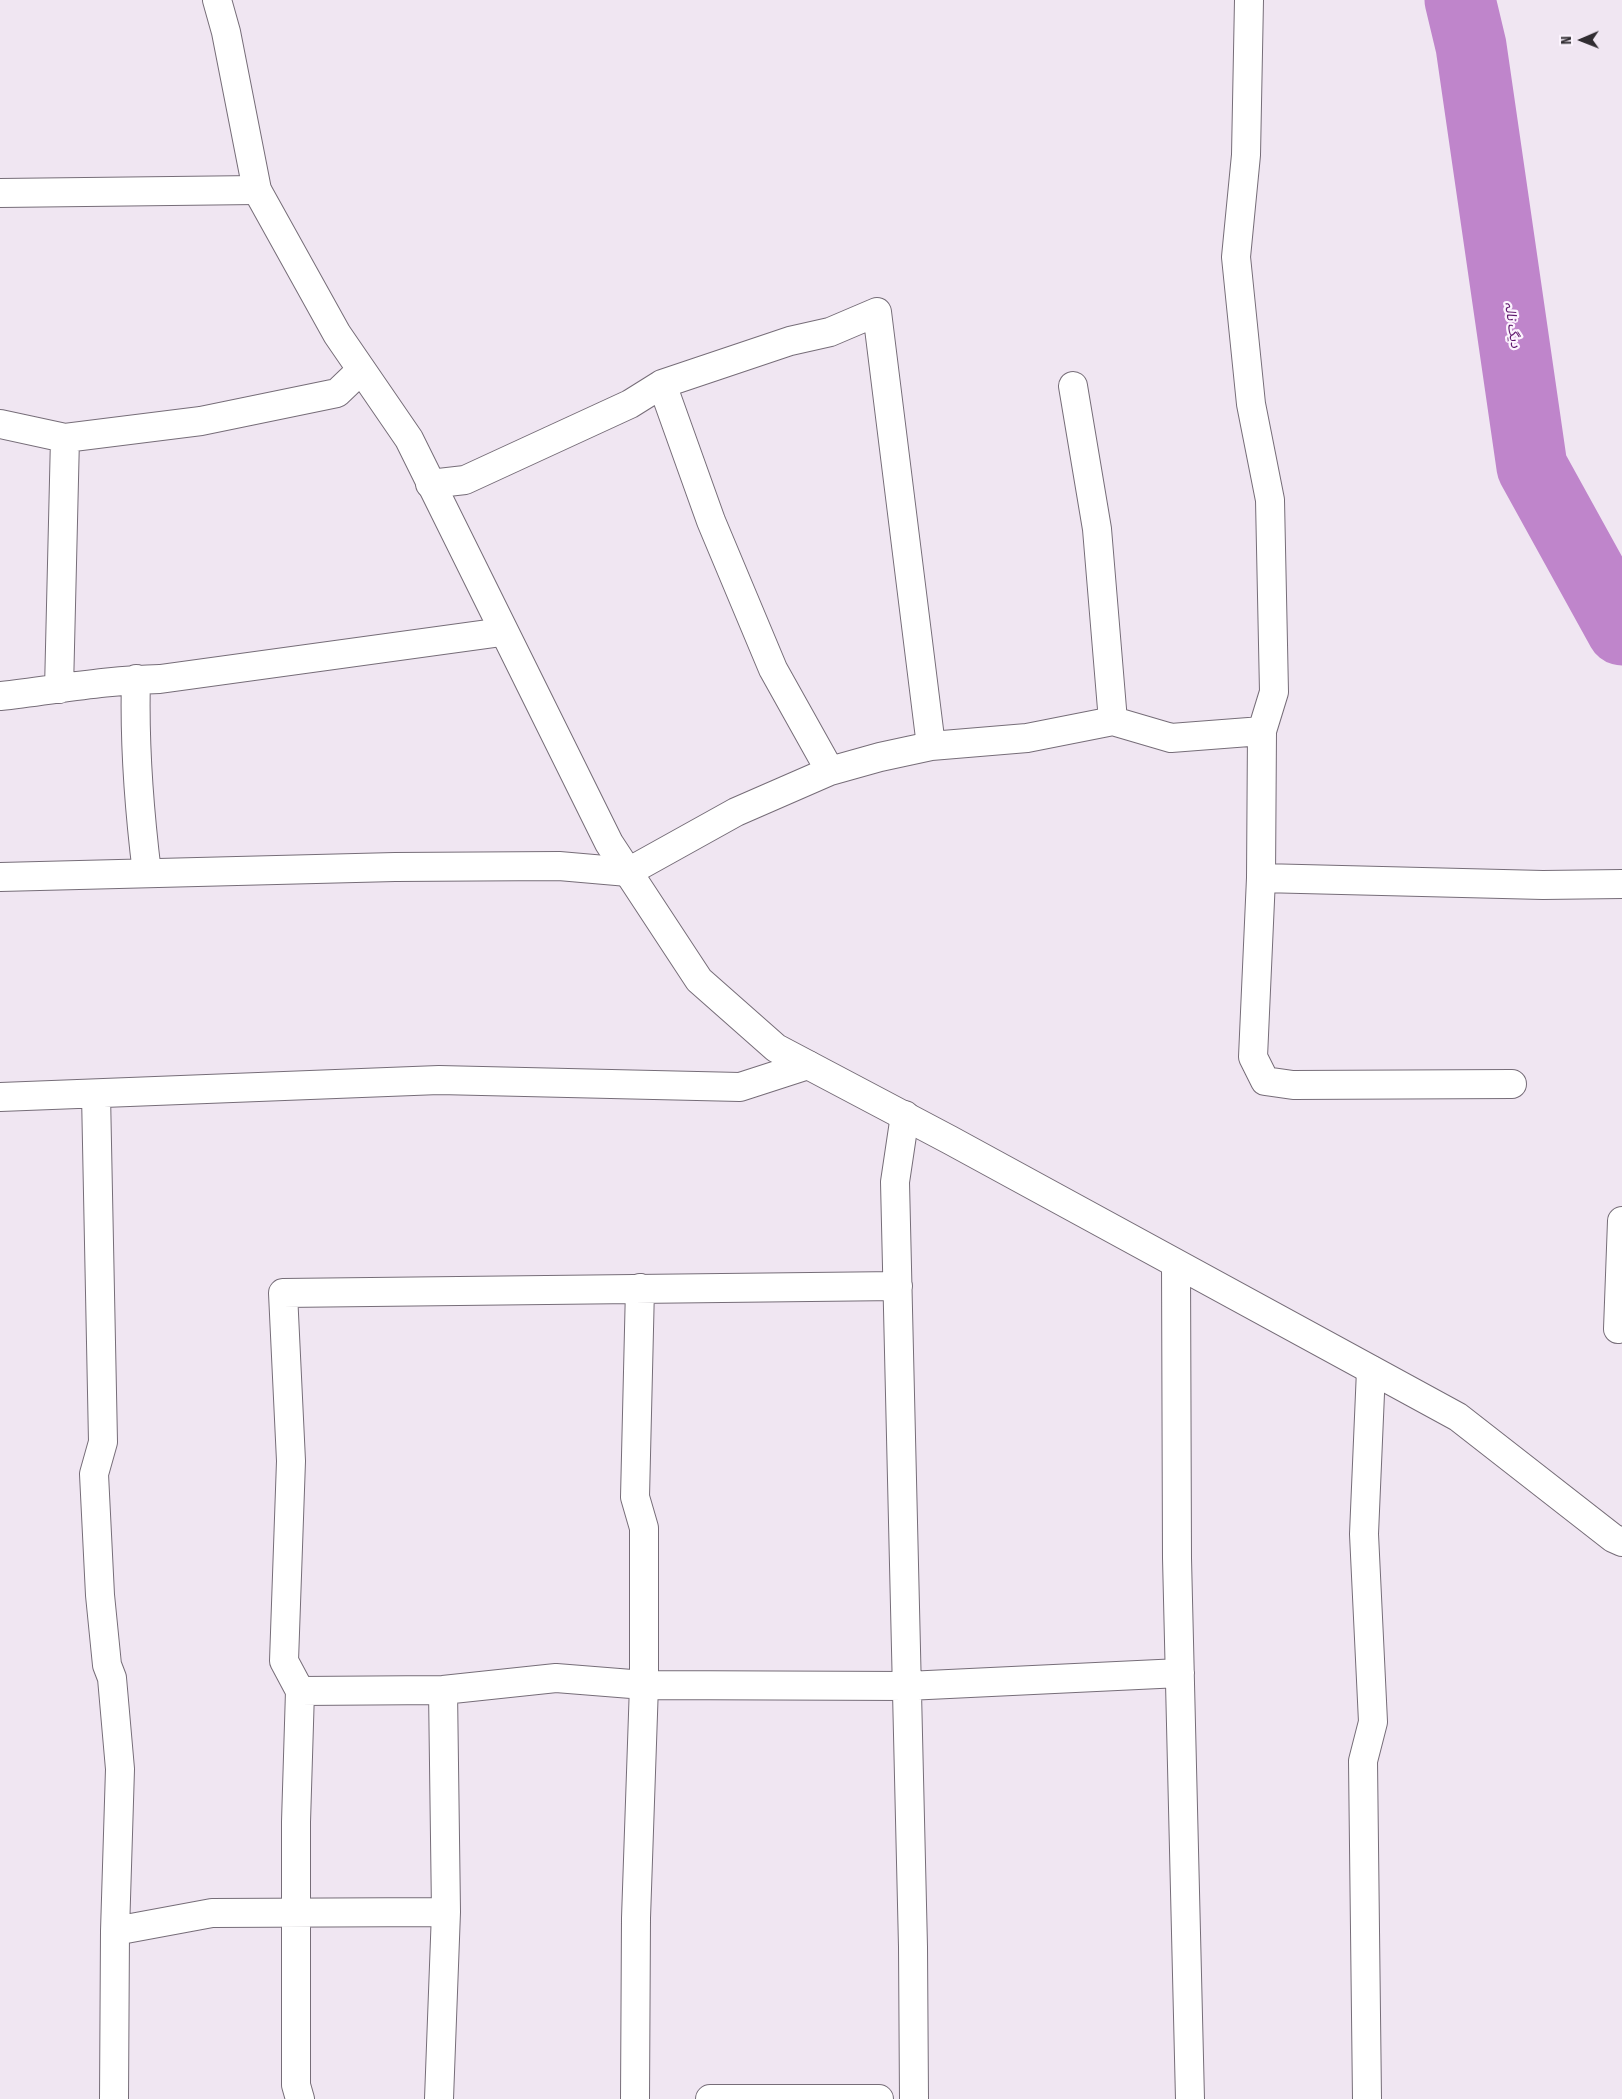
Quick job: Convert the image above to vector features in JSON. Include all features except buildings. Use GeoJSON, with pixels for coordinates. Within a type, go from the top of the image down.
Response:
{"type":"FeatureCollection","features":[{"type":"Feature","properties":{"kind":"street"},"geometry":{"type":"LineString","coordinates":[[217,0],[226,32],[257,190],[337,334],[409,439],[502,632],[609,843],[699,980],[776,1048],[905,1115],[1458,1417],[1613,1538],[1622,1542]]}},
{"type":"Feature","properties":{"kind":"street"},"geometry":{"type":"LineString","coordinates":[[1249,0],[1246,155],[1236,257],[1252,404],[1270,500],[1274,692],[1262,731],[1261,878],[1253,1057],[1265,1081],[1292,1085],[1512,1084]]}},
{"type":"Feature","properties":{"kind":"street"},"geometry":{"type":"LineString","coordinates":[[0,193],[257,190]]}},
{"type":"Feature","properties":{"kind":"street"},"geometry":{"type":"LineString","coordinates":[[430,484],[465,480],[630,404],[662,384],[790,341],[830,332],[877,312],[931,746]]}},
{"type":"Feature","properties":{"kind":"street"},"geometry":{"type":"LineString","coordinates":[[0,424],[65,438],[201,421],[337,393],[361,370]]}},
{"type":"Feature","properties":{"kind":"street"},"geometry":{"type":"LineString","coordinates":[[662,384],[711,521],[773,669],[830,771]]}},
{"type":"Feature","properties":{"kind":"street"},"geometry":{"type":"LineString","coordinates":[[1074,386],[1097,529],[1113,722]]}},
{"type":"Feature","properties":{"kind":"street"},"geometry":{"type":"LineString","coordinates":[[59,690],[65,438]]}},
{"type":"Feature","properties":{"kind":"street"},"geometry":{"type":"LineString","coordinates":[[0,696],[59,690],[118,679],[170,677],[502,632]]}},
{"type":"Feature","properties":{"kind":"street"},"geometry":{"type":"LineString","coordinates":[[136,679],[134,736],[138,802],[147,873]]}},
{"type":"Feature","properties":{"kind":"street"},"geometry":{"type":"LineString","coordinates":[[0,877],[550,866],[628,872],[736,812],[830,771],[880,757],[931,746],[1027,738],[1113,722],[1171,738],[1262,731]]}},
{"type":"Feature","properties":{"kind":"street"},"geometry":{"type":"LineString","coordinates":[[1261,878],[1543,885],[1622,884]]}},
{"type":"Feature","properties":{"kind":"street"},"geometry":{"type":"LineString","coordinates":[[0,1097],[439,1080],[740,1087],[808,1065]]}},
{"type":"Feature","properties":{"kind":"street"},"geometry":{"type":"LineString","coordinates":[[96,1094],[103,1442],[94,1474],[100,1595],[107,1665],[112,1678],[120,1769],[115,1931],[114,2099]]}},
{"type":"Feature","properties":{"kind":"street"},"geometry":{"type":"LineString","coordinates":[[905,1115],[895,1182],[913,1947],[914,2099]]}},
{"type":"Feature","properties":{"kind":"street"},"geometry":{"type":"LineString","coordinates":[[1618,1329],[1622,1220]]}},
{"type":"Feature","properties":{"kind":"street"},"geometry":{"type":"LineString","coordinates":[[1176,1264],[1180,1673],[1190,2099]]}},
{"type":"Feature","properties":{"kind":"street"},"geometry":{"type":"LineString","coordinates":[[300,2099],[296,2085],[296,1822],[300,1691],[284,1661],[291,1462],[283,1293],[898,1286]]}},
{"type":"Feature","properties":{"kind":"street"},"geometry":{"type":"LineString","coordinates":[[635,2099],[636,1918],[644,1685],[644,1528],[635,1497],[640,1288]]}},
{"type":"Feature","properties":{"kind":"street"},"geometry":{"type":"LineString","coordinates":[[1367,2099],[1363,1760],[1373,1722],[1364,1534],[1371,1370]]}},
{"type":"Feature","properties":{"kind":"street"},"geometry":{"type":"LineString","coordinates":[[300,1691],[443,1690],[556,1678],[644,1685],[907,1686],[1180,1673]]}},
{"type":"Feature","properties":{"kind":"street"},"geometry":{"type":"LineString","coordinates":[[439,2099],[446,1912],[443,1690]]}},
{"type":"Feature","properties":{"kind":"street"},"geometry":{"type":"LineString","coordinates":[[115,1931],[212,1913],[446,1912]]}},
{"type":"Feature","properties":{"kind":"street"},"geometry":{"type":"LineString","coordinates":[[723,2098],[879,2099]]}},
{"type":"Feature","properties":{"kind":"waterway","name":"دیگ نالہ"},"geometry":{"type":"LineString","coordinates":[[1460,0],[1471,46],[1532,467],[1622,630]]}}]}
